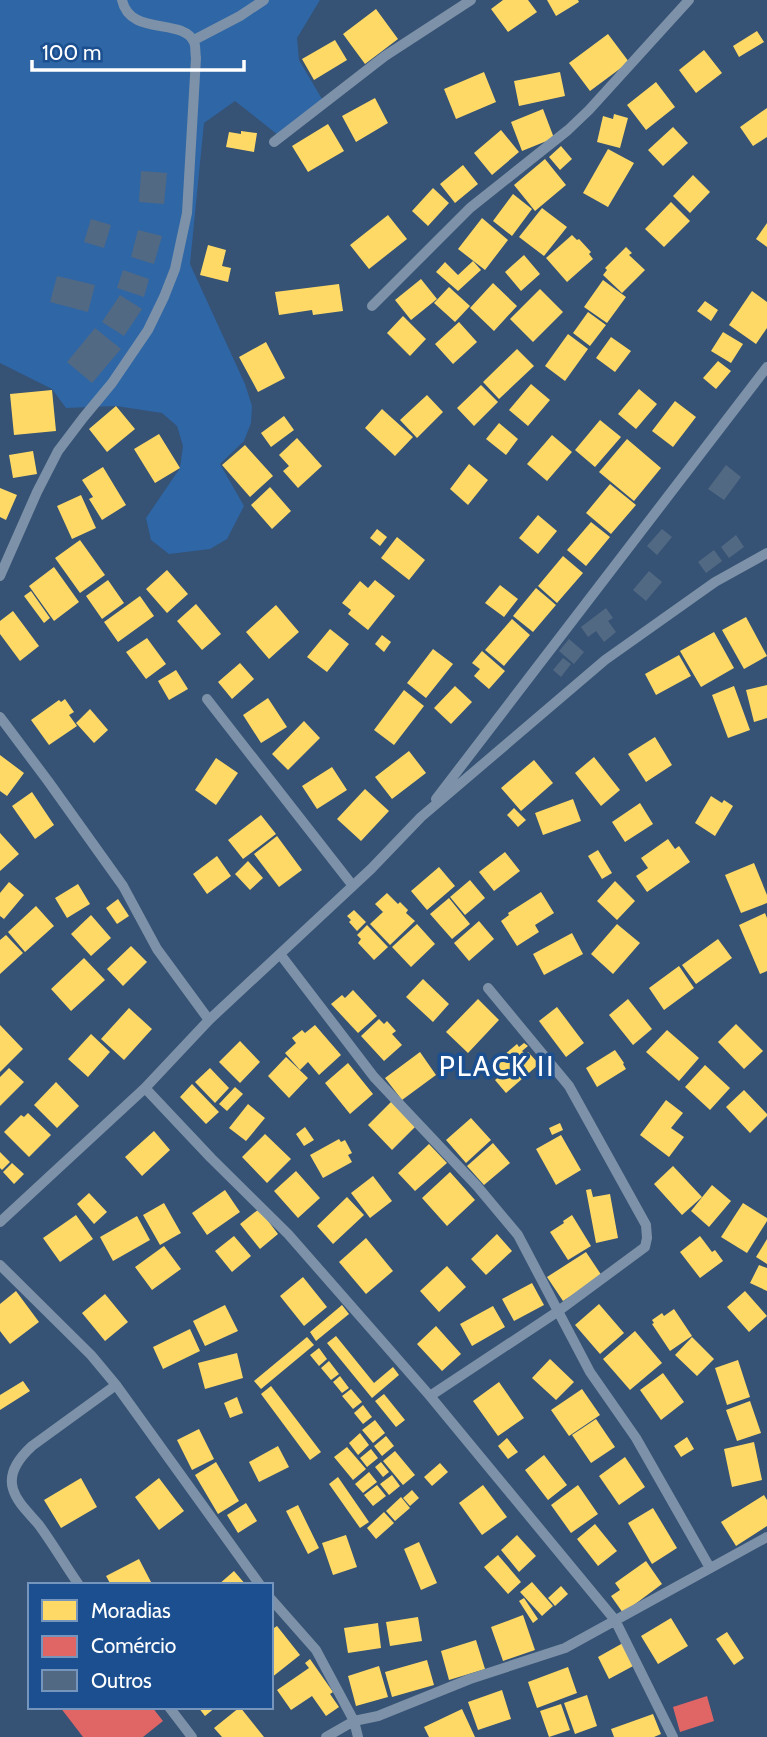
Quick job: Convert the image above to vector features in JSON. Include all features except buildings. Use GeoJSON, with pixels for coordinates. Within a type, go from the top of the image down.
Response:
{"type":"FeatureCollection","features":[{"type":"Feature","properties":{"kind":"street"},"geometry":{"type":"LineString","coordinates":[[0,576],[58,451],[112,383],[148,330],[175,269],[187,213],[196,58],[194,40],[177,29],[139,22],[123,7],[122,0]]}},
{"type":"Feature","properties":{"kind":"street"},"geometry":{"type":"LineString","coordinates":[[194,40],[264,0]]}},
{"type":"Feature","properties":{"kind":"street"},"geometry":{"type":"LineString","coordinates":[[274,142],[385,56],[471,0]]}},
{"type":"Feature","properties":{"kind":"street"},"geometry":{"type":"LineString","coordinates":[[372,306],[470,208],[568,130],[609,90],[689,0]]}},
{"type":"Feature","properties":{"kind":"street"},"geometry":{"type":"LineString","coordinates":[[421,817],[767,367]]}},
{"type":"Feature","properties":{"kind":"street"},"geometry":{"type":"LineString","coordinates":[[0,1222],[145,1088],[209,1020],[353,886],[421,817],[605,660],[715,582],[767,553]]}},
{"type":"Feature","properties":{"kind":"street"},"geometry":{"type":"LineString","coordinates":[[207,699],[353,886]]}},
{"type":"Feature","properties":{"kind":"street"},"geometry":{"type":"LineString","coordinates":[[0,717],[122,886],[157,949],[209,1020]]}},
{"type":"Feature","properties":{"kind":"street"},"geometry":{"type":"LineString","coordinates":[[279,954],[374,1077],[477,1186],[518,1235],[590,1373],[636,1438],[710,1568]]}},
{"type":"Feature","properties":{"kind":"street"},"geometry":{"type":"LineString","coordinates":[[430,1396],[557,1312],[645,1247],[647,1238],[646,1225],[569,1086],[488,988]]}},
{"type":"Feature","properties":{"kind":"street"},"geometry":{"type":"LineString","coordinates":[[145,1088],[288,1234],[430,1396],[615,1620],[673,1737]]}},
{"type":"Feature","properties":{"kind":"street"},"geometry":{"type":"LineString","coordinates":[[0,1265],[90,1355],[116,1385],[259,1583]]}},
{"type":"Feature","properties":{"kind":"street"},"geometry":{"type":"LineString","coordinates":[[78,1583],[21,1504],[13,1490],[12,1475],[23,1454],[32,1446],[116,1385]]}},
{"type":"Feature","properties":{"kind":"street"},"geometry":{"type":"LineString","coordinates":[[326,1737],[354,1721],[379,1716],[470,1679],[565,1648],[767,1537]]}},
{"type":"Feature","properties":{"kind":"street"},"geometry":{"type":"LineString","coordinates":[[273,1602],[316,1650],[354,1721],[358,1737]]}},
{"type":"Feature","properties":{"kind":"street"},"geometry":{"type":"LineString","coordinates":[[171,1709],[192,1737]]}},
{"type":"Feature","properties":{"kind":"shaded area"},"geometry":{"type":"Polygon","coordinates":[[[0,0],[320,0],[297,38],[299,60],[322,99],[278,135],[235,101],[204,123],[190,264],[245,384],[252,406],[251,423],[244,441],[220,464],[244,506],[227,539],[210,549],[169,554],[151,540],[146,518],[180,468],[183,446],[177,426],[162,413],[116,406],[66,408],[52,389],[0,363],[0,0]]]}},
{"type":"Feature","properties":{"kind":"district","name":"PLACK II"},"geometry":{"type":"Point","coordinates":[497,1066]}}]}
